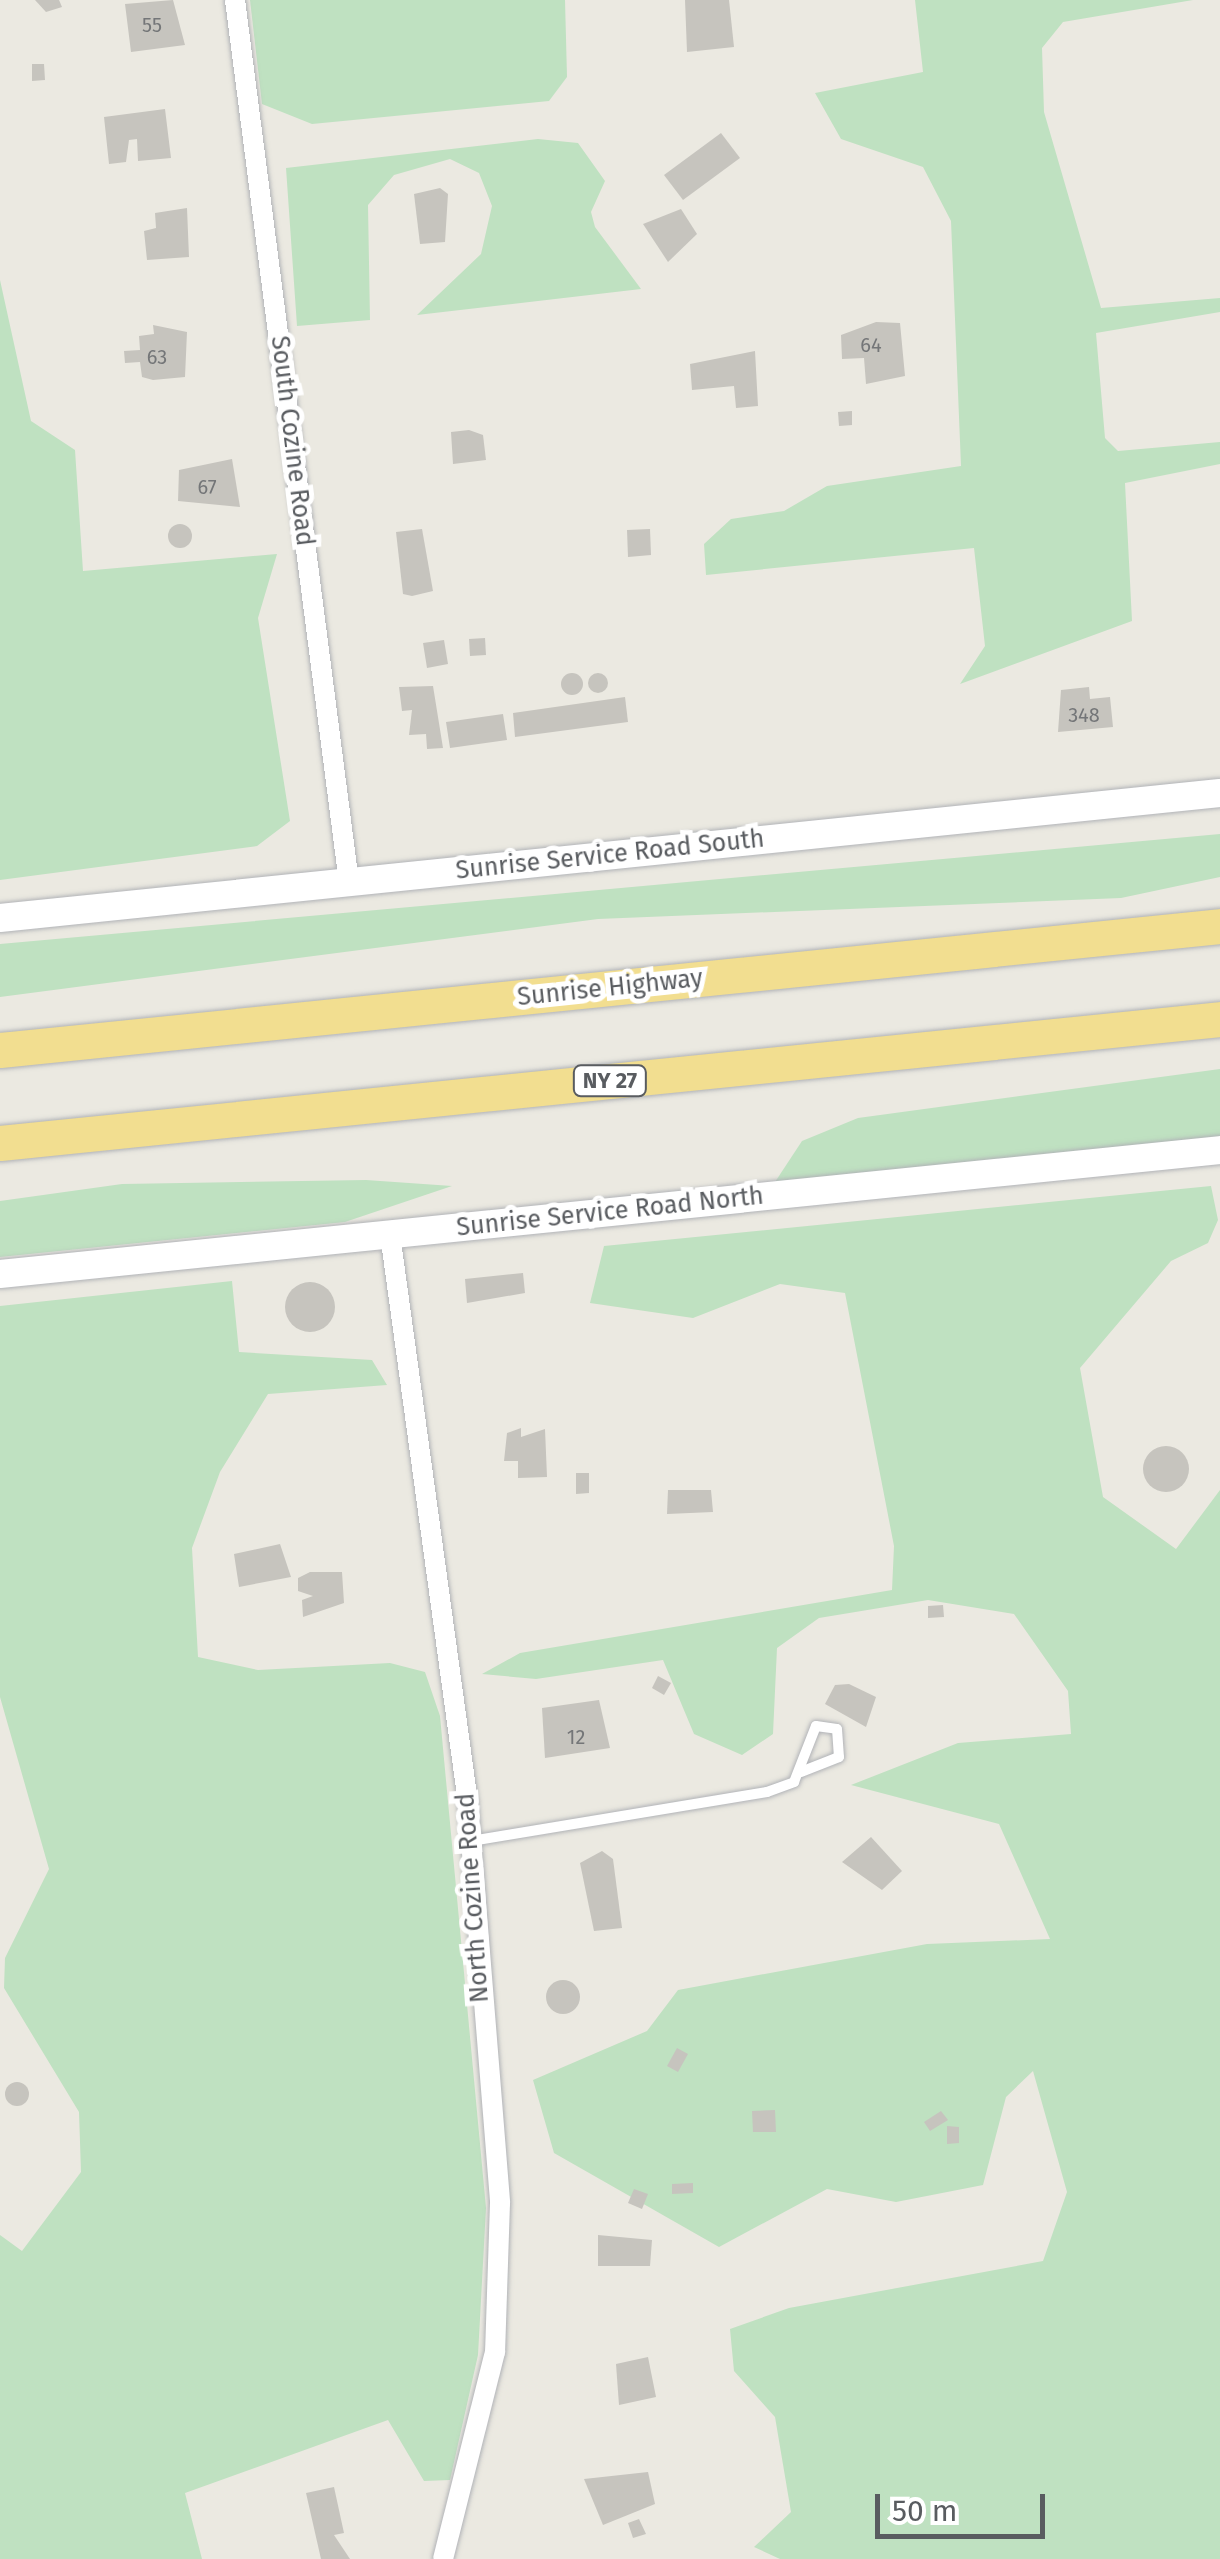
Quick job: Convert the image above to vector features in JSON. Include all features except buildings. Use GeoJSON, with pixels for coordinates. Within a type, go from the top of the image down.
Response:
{"type":"FeatureCollection","features":[{"type":"Feature","properties":{"kind":"highway","name":"Sunrise Highway"},"geometry":{"type":"LineString","coordinates":[[0,1050],[1220,926]]}},
{"type":"Feature","properties":{"kind":"highway","name":"NY 27"},"geometry":{"type":"LineString","coordinates":[[0,1143],[1220,1019]]}},
{"type":"Feature","properties":{"kind":"street","name":"South Cozine Road"},"geometry":{"type":"LineString","coordinates":[[235,0],[349,882]]}},
{"type":"Feature","properties":{"kind":"street","name":"Sunrise Service Road South"},"geometry":{"type":"LineString","coordinates":[[0,918],[1220,793]]}},
{"type":"Feature","properties":{"kind":"street","name":"Sunrise Service Road North"},"geometry":{"type":"LineString","coordinates":[[0,1274],[1220,1150]]}},
{"type":"Feature","properties":{"kind":"street","name":"North Cozine Road"},"geometry":{"type":"LineString","coordinates":[[390,1234],[472,1841],[500,2203],[495,2334],[443,2559]]}},
{"type":"Feature","properties":{"kind":"lane"},"geometry":{"type":"LineString","coordinates":[[472,1841],[766,1792],[839,1757],[836,1729],[816,1726],[801,1772]]}},
{"type":"Feature","properties":{"kind":"green space"},"geometry":{"type":"Polygon","coordinates":[[[250,0],[565,0],[567,77],[549,101],[312,124],[262,104],[250,0]]]}},
{"type":"Feature","properties":{"kind":"green space"},"geometry":{"type":"Polygon","coordinates":[[[915,0],[1193,0],[1063,22],[1042,48],[1044,112],[1101,308],[1220,298],[1220,312],[1096,333],[1105,438],[1118,451],[1220,442],[1220,464],[1125,483],[1132,621],[960,684],[985,646],[974,548],[706,575],[704,544],[731,519],[784,511],[827,486],[961,466],[951,221],[923,167],[841,139],[815,93],[923,72],[915,0]]]}},
{"type":"Feature","properties":{"kind":"green space"},"geometry":{"type":"Polygon","coordinates":[[[538,139],[578,143],[605,181],[591,212],[595,227],[641,289],[417,315],[481,254],[492,206],[479,173],[450,159],[394,175],[368,205],[370,320],[297,326],[286,168],[538,139]]]}},
{"type":"Feature","properties":{"kind":"green space"},"geometry":{"type":"Polygon","coordinates":[[[0,280],[31,421],[75,450],[83,571],[277,554],[258,618],[290,821],[257,846],[0,880],[0,280]]]}},
{"type":"Feature","properties":{"kind":"green space"},"geometry":{"type":"Polygon","coordinates":[[[1220,834],[1220,877],[1121,898],[598,919],[0,997],[0,944],[1220,834]]]}},
{"type":"Feature","properties":{"kind":"green space"},"geometry":{"type":"Polygon","coordinates":[[[1220,1069],[1220,1137],[775,1182],[802,1141],[858,1118],[1220,1069]]]}},
{"type":"Feature","properties":{"kind":"green space"},"geometry":{"type":"Polygon","coordinates":[[[366,1180],[452,1186],[345,1222],[0,1257],[0,1201],[122,1184],[366,1180]]]}},
{"type":"Feature","properties":{"kind":"green space"},"geometry":{"type":"Polygon","coordinates":[[[1211,1186],[1218,1220],[1208,1243],[1171,1261],[1080,1368],[1103,1497],[1176,1549],[1220,1490],[1220,2559],[780,2559],[754,2547],[791,2512],[775,2417],[734,2371],[730,2329],[789,2308],[1043,2261],[1067,2192],[1033,2071],[1006,2097],[983,2185],[896,2202],[827,2189],[719,2247],[554,2153],[533,2080],[647,2031],[678,1990],[927,1944],[1050,1939],[999,1824],[851,1785],[958,1743],[1071,1734],[1068,1691],[1014,1614],[928,1600],[819,1618],[777,1648],[773,1734],[742,1755],[694,1734],[663,1660],[536,1679],[482,1674],[520,1653],[892,1590],[894,1546],[845,1293],[780,1284],[693,1318],[590,1303],[604,1246],[1211,1186]]]}},
{"type":"Feature","properties":{"kind":"green space"},"geometry":{"type":"Polygon","coordinates":[[[232,1281],[239,1352],[372,1360],[387,1385],[268,1394],[220,1472],[192,1548],[198,1657],[258,1670],[390,1663],[425,1672],[440,1716],[486,2208],[478,2355],[450,2480],[424,2481],[388,2420],[185,2493],[202,2559],[0,2559],[0,2235],[22,2251],[81,2172],[79,2112],[4,1988],[5,1958],[49,1869],[0,1697],[0,1306],[232,1281]]]}}]}
